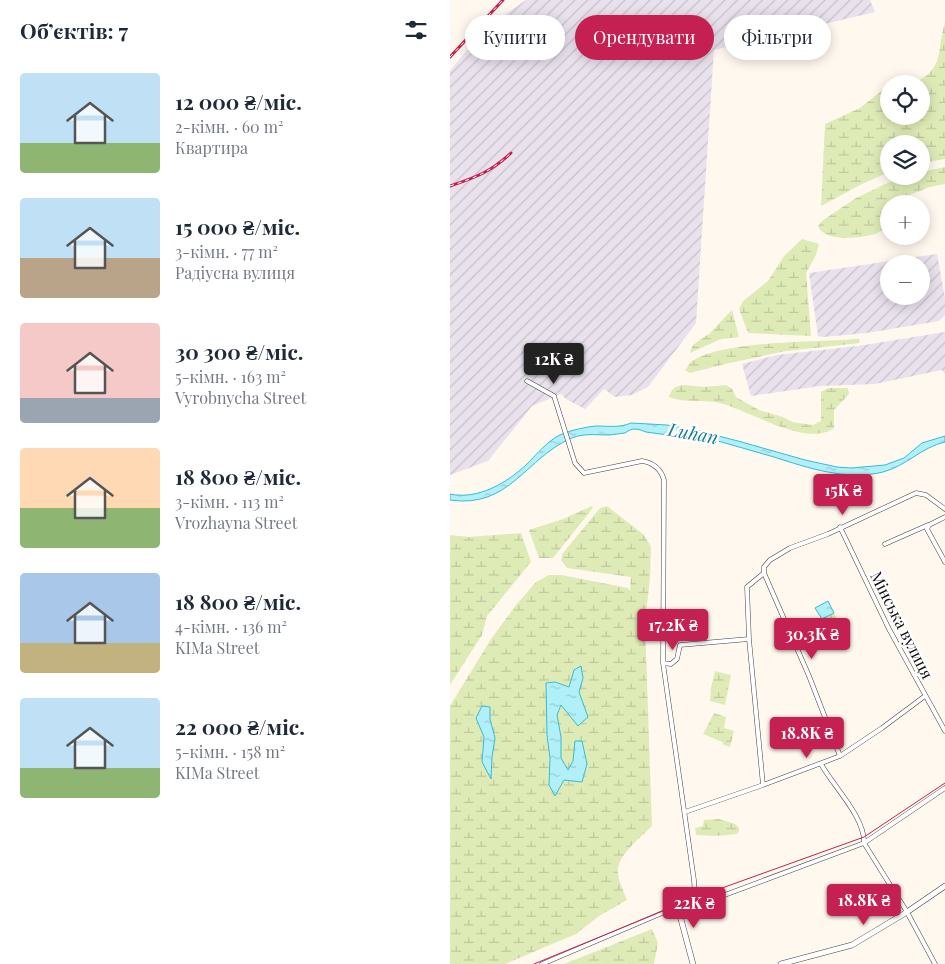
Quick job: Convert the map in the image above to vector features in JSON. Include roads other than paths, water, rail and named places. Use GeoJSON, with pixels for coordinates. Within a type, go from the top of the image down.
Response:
{"type":"FeatureCollection","features":[{"type":"Feature","properties":{"kind":"street"},"geometry":{"type":"LineString","coordinates":[[526,380],[554,396],[575,462],[584,473],[642,461],[650,462],[662,472],[664,480],[664,662],[695,896],[674,908],[542,964]]}},
{"type":"Feature","properties":{"kind":"street"},"geometry":{"type":"LineString","coordinates":[[840,756],[809,676],[764,573],[764,567],[780,554],[916,493],[926,495],[945,509]]}},
{"type":"Feature","properties":{"kind":"street"},"geometry":{"type":"LineString","coordinates":[[885,544],[945,517]]}},
{"type":"Feature","properties":{"kind":"street"},"geometry":{"type":"LineString","coordinates":[[929,525],[927,529],[945,562]]}},
{"type":"Feature","properties":{"kind":"street","name":"Мінська вулиця"},"geometry":{"type":"LineString","coordinates":[[840,527],[865,582],[945,731]]}},
{"type":"Feature","properties":{"kind":"street"},"geometry":{"type":"LineString","coordinates":[[763,785],[749,639],[747,586],[764,573]]}},
{"type":"Feature","properties":{"kind":"street"},"geometry":{"type":"LineString","coordinates":[[664,662],[671,664],[677,659],[680,645],[749,639]]}},
{"type":"Feature","properties":{"kind":"street"},"geometry":{"type":"LineString","coordinates":[[685,812],[840,756],[874,734],[925,696]]}},
{"type":"Feature","properties":{"kind":"street"},"geometry":{"type":"LineString","coordinates":[[821,764],[857,819],[863,832],[864,843],[935,964]]}},
{"type":"Feature","properties":{"kind":"street"},"geometry":{"type":"LineString","coordinates":[[680,912],[864,843],[945,788]]}},
{"type":"Feature","properties":{"kind":"street"},"geometry":{"type":"LineString","coordinates":[[781,964],[852,945],[945,886]]}},
{"type":"Feature","properties":{"kind":"street"},"geometry":{"type":"LineString","coordinates":[[674,908],[680,912],[693,964]]}},
{"type":"Feature","properties":{"kind":"water","name":"Luhan"},"geometry":{"type":"Polygon","coordinates":[[[631,423],[667,425],[695,430],[805,460],[851,468],[885,465],[904,458],[922,443],[945,436],[945,442],[937,444],[883,472],[856,475],[814,469],[711,439],[634,429],[625,433],[609,435],[577,436],[556,446],[516,480],[488,497],[471,501],[450,500],[450,494],[471,495],[492,488],[510,478],[527,464],[547,443],[562,434],[587,427],[618,426],[631,423]]]}},
{"type":"Feature","properties":{"kind":"water"},"geometry":{"type":"Polygon","coordinates":[[[828,601],[834,613],[822,619],[815,608],[828,601]]]}},
{"type":"Feature","properties":{"kind":"water"},"geometry":{"type":"Polygon","coordinates":[[[581,666],[583,678],[579,692],[588,717],[578,726],[561,705],[557,715],[561,737],[561,758],[568,770],[573,761],[575,741],[582,741],[587,764],[582,782],[564,780],[555,796],[549,785],[550,758],[547,735],[546,683],[555,682],[569,687],[574,670],[581,666]]]}},
{"type":"Feature","properties":{"kind":"water"},"geometry":{"type":"Polygon","coordinates":[[[482,706],[490,707],[490,719],[495,738],[491,779],[482,762],[484,737],[476,718],[482,706]]]}},
{"type":"Feature","properties":{"kind":"tram line"},"geometry":{"type":"LineString","coordinates":[[534,964],[697,897],[864,837],[945,783]]}},
{"type":"Feature","properties":{"kind":"railway"},"geometry":{"type":"LineString","coordinates":[[450,57],[503,0]]}},
{"type":"Feature","properties":{"kind":"railway"},"geometry":{"type":"LineString","coordinates":[[450,186],[483,173],[511,153]]}}]}
